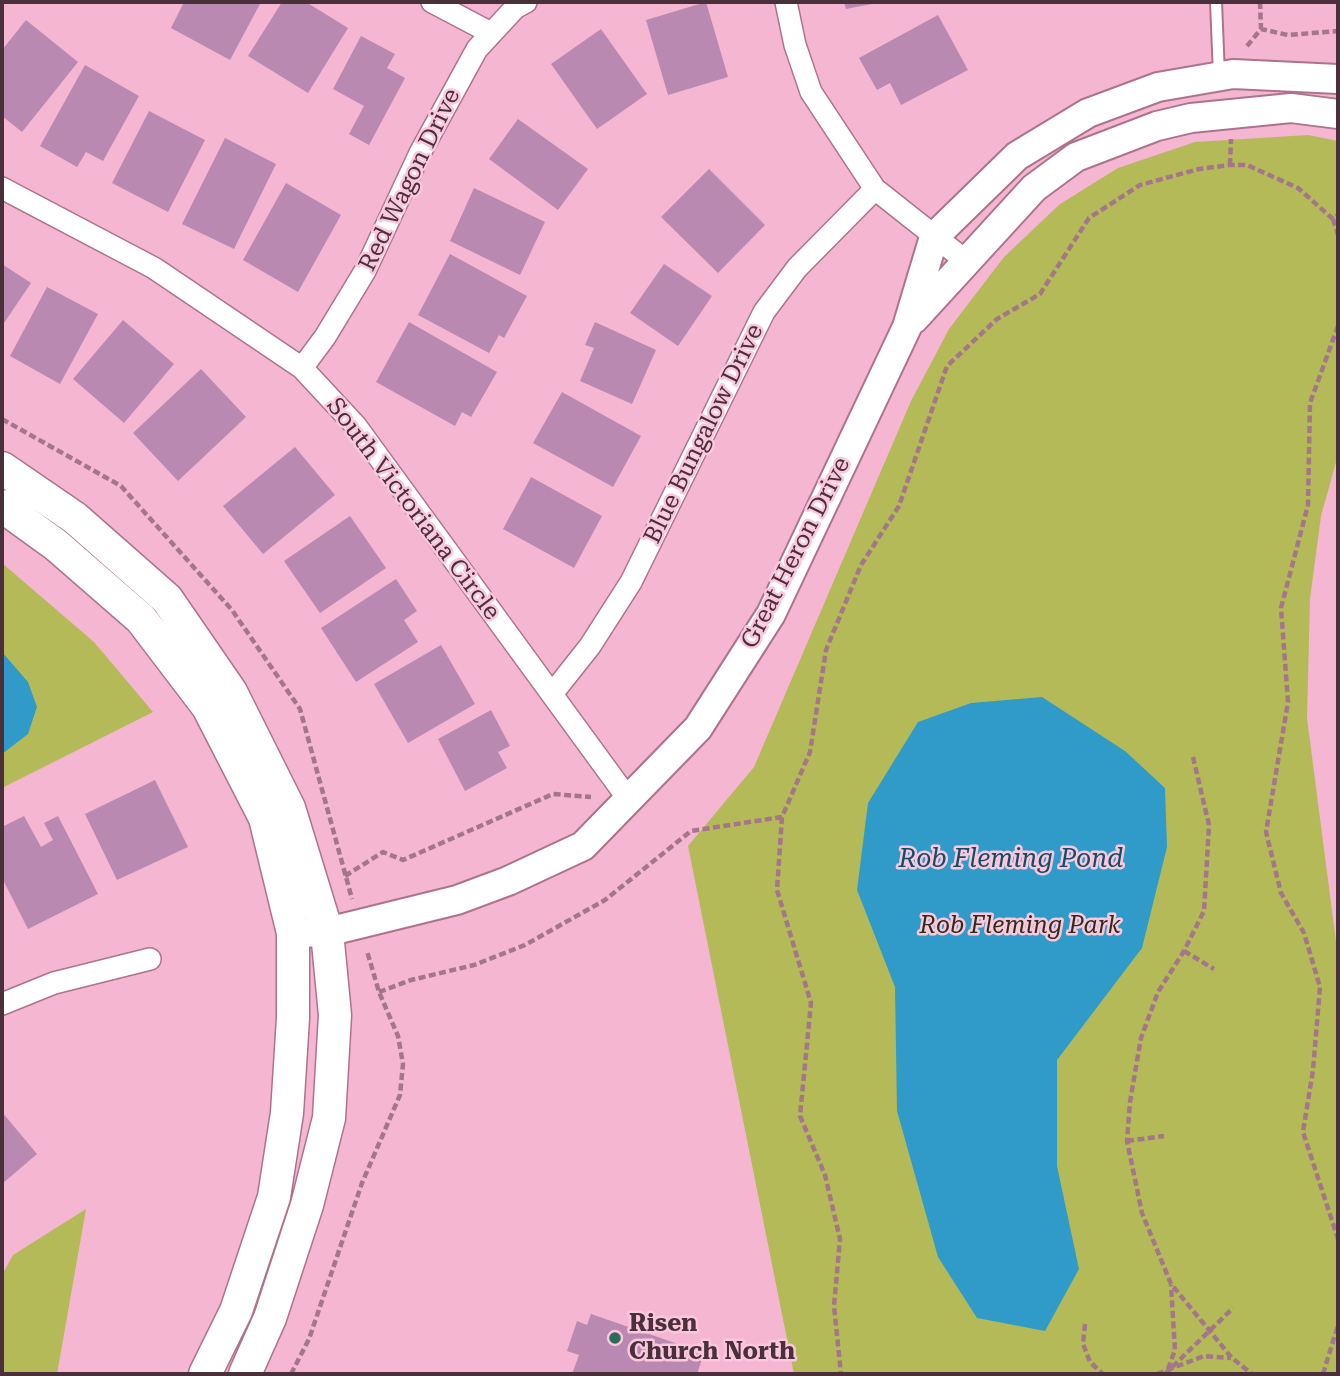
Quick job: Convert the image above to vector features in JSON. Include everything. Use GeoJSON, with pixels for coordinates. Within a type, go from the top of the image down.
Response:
{"type":"FeatureCollection","features":[{"type":"Feature","properties":{"kind":"main road"},"geometry":{"type":"LineString","coordinates":[[2,468],[75,518],[167,599],[231,692],[289,808],[327,932],[335,1014],[329,1118],[303,1218],[270,1318],[245,1374]]}},
{"type":"Feature","properties":{"kind":"main road"},"geometry":{"type":"LineString","coordinates":[[2,506],[56,545],[141,619],[208,707],[265,818],[293,933],[293,1018],[286,1114],[274,1197],[236,1311],[205,1374]]}},
{"type":"Feature","properties":{"kind":"street"},"geometry":{"type":"LineString","coordinates":[[432,2],[491,33]]}},
{"type":"Feature","properties":{"kind":"street","name":"Red Wagon Drive"},"geometry":{"type":"LineString","coordinates":[[302,368],[326,337],[365,271],[420,153],[477,49],[515,8],[526,2]]}},
{"type":"Feature","properties":{"kind":"street"},"geometry":{"type":"LineString","coordinates":[[786,2],[795,45],[811,92],[875,190],[966,261]]}},
{"type":"Feature","properties":{"kind":"street"},"geometry":{"type":"LineString","coordinates":[[1076,157],[1105,128],[1210,93],[1219,75]]}},
{"type":"Feature","properties":{"kind":"street","name":"Great Heron Drive"},"geometry":{"type":"LineString","coordinates":[[293,933],[327,932],[401,916],[508,881],[583,846],[698,728],[771,614],[907,327],[934,237],[1017,156],[1056,131],[1124,97],[1158,87],[1219,75],[1338,79]]}},
{"type":"Feature","properties":{"kind":"street","name":"Great Heron Drive"},"geometry":{"type":"LineString","coordinates":[[907,327],[1034,188],[1076,157],[1157,126],[1191,118],[1291,108],[1338,114]]}},
{"type":"Feature","properties":{"kind":"street","name":"South Victoriana Circle"},"geometry":{"type":"LineString","coordinates":[[2,188],[154,268],[302,368],[356,426],[629,800]]}},
{"type":"Feature","properties":{"kind":"street","name":"Blue Bungalow Drive"},"geometry":{"type":"LineString","coordinates":[[552,694],[590,646],[631,582],[764,312],[797,268],[875,190]]}},
{"type":"Feature","properties":{"kind":"street"},"geometry":{"type":"LineString","coordinates":[[2,1004],[54,983],[150,959]]}},
{"type":"Feature","properties":{"kind":"lane"},"geometry":{"type":"LineString","coordinates":[[1216,2],[1219,75]]}},
{"type":"Feature","properties":{"kind":"path"},"geometry":{"type":"LineString","coordinates":[[1260,2],[1261,29]]}},
{"type":"Feature","properties":{"kind":"path"},"geometry":{"type":"LineString","coordinates":[[841,1374],[835,1306],[840,1239],[825,1175],[800,1116],[811,1003],[777,890],[782,817],[810,752],[826,650],[861,565],[899,506],[947,366],[997,319],[1040,294],[1089,218],[1140,185],[1199,169],[1247,165],[1298,188],[1333,219],[1338,235]]}},
{"type":"Feature","properties":{"kind":"path"},"geometry":{"type":"LineString","coordinates":[[1333,219],[1338,215]]}},
{"type":"Feature","properties":{"kind":"path"},"geometry":{"type":"LineString","coordinates":[[1338,326],[1310,403],[1308,505],[1282,608],[1289,702],[1266,832],[1281,893],[1304,933],[1320,988],[1313,1070],[1303,1132],[1338,1239]]}},
{"type":"Feature","properties":{"kind":"path"},"geometry":{"type":"LineString","coordinates":[[1193,757],[1209,825],[1209,862],[1204,911],[1184,951],[1158,992],[1141,1038],[1130,1102],[1127,1141],[1142,1213],[1171,1284],[1232,1358],[1252,1374]]}},
{"type":"Feature","properties":{"kind":"path"},"geometry":{"type":"LineString","coordinates":[[345,876],[383,852],[402,860],[553,794],[629,800]]}},
{"type":"Feature","properties":{"kind":"path"},"geometry":{"type":"LineString","coordinates":[[379,992],[411,980],[474,965],[525,945],[605,900],[691,831],[782,817]]}},
{"type":"Feature","properties":{"kind":"path"},"geometry":{"type":"LineString","coordinates":[[1184,951],[1214,969]]}},
{"type":"Feature","properties":{"kind":"path"},"geometry":{"type":"LineString","coordinates":[[1127,1141],[1164,1136]]}},
{"type":"Feature","properties":{"kind":"path"},"geometry":{"type":"LineString","coordinates":[[1166,1372],[1175,1350],[1171,1284]]}},
{"type":"Feature","properties":{"kind":"path"},"geometry":{"type":"LineString","coordinates":[[1166,1372],[1233,1308]]}},
{"type":"Feature","properties":{"kind":"path"},"geometry":{"type":"LineString","coordinates":[[1085,1324],[1083,1344],[1090,1362],[1103,1374]]}},
{"type":"Feature","properties":{"kind":"path"},"geometry":{"type":"LineString","coordinates":[[1323,1374],[1338,1325]]}},
{"type":"Feature","properties":{"kind":"path"},"geometry":{"type":"LineString","coordinates":[[1157,1374],[1204,1356],[1232,1358]]}},
{"type":"Feature","properties":{"kind":"green space","name":"Rob Fleming Park"},"geometry":{"type":"Polygon","coordinates":[[[1308,135],[1338,141],[1338,455],[1321,516],[1310,599],[1307,718],[1338,957],[1338,1374],[794,1374],[688,846],[754,767],[911,401],[949,329],[1004,257],[1060,204],[1118,168],[1195,142],[1308,135]]]}},
{"type":"Feature","properties":{"kind":"green space"},"geometry":{"type":"Polygon","coordinates":[[[2,563],[94,642],[153,712],[2,788],[2,563]]]}},
{"type":"Feature","properties":{"kind":"green space"},"geometry":{"type":"Polygon","coordinates":[[[86,1209],[57,1374],[2,1374],[2,1275],[13,1255],[86,1209]]]}},
{"type":"Feature","properties":{"kind":"water"},"geometry":{"type":"Polygon","coordinates":[[[2,652],[28,682],[37,707],[28,734],[2,754],[2,652]]]}},
{"type":"Feature","properties":{"kind":"water","name":"Rob Fleming Pond"},"geometry":{"type":"Polygon","coordinates":[[[1042,697],[1125,751],[1165,788],[1167,847],[1142,948],[1057,1060],[1057,1166],[1079,1269],[1045,1331],[977,1318],[938,1257],[897,1111],[895,987],[857,890],[868,803],[918,722],[971,703],[1042,697]]]}},
{"type":"Feature","properties":{"kind":"building"},"geometry":{"type":"Polygon","coordinates":[[[184,2],[261,2],[230,60],[171,28],[184,2]]]}},
{"type":"Feature","properties":{"kind":"building"},"geometry":{"type":"Polygon","coordinates":[[[282,2],[306,2],[348,28],[308,93],[248,56],[282,2]]]}},
{"type":"Feature","properties":{"kind":"building"},"geometry":{"type":"Polygon","coordinates":[[[706,2],[728,77],[668,95],[646,20],[706,2]]]}},
{"type":"Feature","properties":{"kind":"building"},"geometry":{"type":"Polygon","coordinates":[[[844,2],[877,2],[877,3],[846,9],[844,2]]]}},
{"type":"Feature","properties":{"kind":"building"},"geometry":{"type":"Polygon","coordinates":[[[938,15],[968,70],[901,105],[890,83],[877,90],[859,58],[938,15]]]}},
{"type":"Feature","properties":{"kind":"building"},"geometry":{"type":"Polygon","coordinates":[[[26,20],[78,62],[22,132],[2,116],[2,50],[26,20]]]}},
{"type":"Feature","properties":{"kind":"building"},"geometry":{"type":"Polygon","coordinates":[[[601,29],[647,94],[597,129],[551,64],[601,29]]]}},
{"type":"Feature","properties":{"kind":"building"},"geometry":{"type":"Polygon","coordinates":[[[361,36],[395,54],[387,68],[405,78],[369,145],[349,134],[364,106],[333,89],[361,36]]]}},
{"type":"Feature","properties":{"kind":"building"},"geometry":{"type":"Polygon","coordinates":[[[85,65],[139,96],[103,161],[86,152],[77,167],[40,146],[85,65]]]}},
{"type":"Feature","properties":{"kind":"building"},"geometry":{"type":"Polygon","coordinates":[[[149,111],[205,140],[168,212],[112,183],[149,111]]]}},
{"type":"Feature","properties":{"kind":"building"},"geometry":{"type":"Polygon","coordinates":[[[518,119],[588,169],[558,210],[489,159],[518,119]]]}},
{"type":"Feature","properties":{"kind":"building"},"geometry":{"type":"Polygon","coordinates":[[[225,138],[276,164],[234,249],[182,224],[225,138]]]}},
{"type":"Feature","properties":{"kind":"building"},"geometry":{"type":"Polygon","coordinates":[[[709,169],[765,225],[718,273],[661,217],[709,169]]]}},
{"type":"Feature","properties":{"kind":"building"},"geometry":{"type":"Polygon","coordinates":[[[286,183],[341,215],[298,292],[243,260],[286,183]]]}},
{"type":"Feature","properties":{"kind":"building"},"geometry":{"type":"Polygon","coordinates":[[[474,188],[545,222],[520,275],[450,241],[474,188]]]}},
{"type":"Feature","properties":{"kind":"building"},"geometry":{"type":"Polygon","coordinates":[[[450,254],[527,296],[504,338],[499,335],[489,353],[418,315],[450,254]]]}},
{"type":"Feature","properties":{"kind":"building"},"geometry":{"type":"Polygon","coordinates":[[[2,264],[31,283],[2,326],[2,264]]]}},
{"type":"Feature","properties":{"kind":"building"},"geometry":{"type":"Polygon","coordinates":[[[664,264],[712,296],[678,346],[630,313],[664,264]]]}},
{"type":"Feature","properties":{"kind":"building"},"geometry":{"type":"Polygon","coordinates":[[[47,287],[98,314],[60,384],[10,356],[47,287]]]}},
{"type":"Feature","properties":{"kind":"building"},"geometry":{"type":"Polygon","coordinates":[[[123,320],[174,364],[124,423],[73,379],[123,320]]]}},
{"type":"Feature","properties":{"kind":"building"},"geometry":{"type":"Polygon","coordinates":[[[409,322],[497,372],[471,417],[462,412],[455,426],[376,382],[409,322]]]}},
{"type":"Feature","properties":{"kind":"building"},"geometry":{"type":"Polygon","coordinates":[[[595,322],[656,350],[632,404],[580,381],[594,348],[585,345],[595,322]]]}},
{"type":"Feature","properties":{"kind":"building"},"geometry":{"type":"Polygon","coordinates":[[[201,369],[246,417],[178,481],[133,433],[201,369]]]}},
{"type":"Feature","properties":{"kind":"building"},"geometry":{"type":"Polygon","coordinates":[[[562,392],[641,436],[613,487],[533,443],[562,392]]]}},
{"type":"Feature","properties":{"kind":"building"},"geometry":{"type":"Polygon","coordinates":[[[295,447],[335,495],[263,554],[223,506],[295,447]]]}},
{"type":"Feature","properties":{"kind":"building"},"geometry":{"type":"Polygon","coordinates":[[[531,477],[602,516],[574,568],[503,529],[531,477]]]}},
{"type":"Feature","properties":{"kind":"building"},"geometry":{"type":"Polygon","coordinates":[[[350,516],[386,568],[320,613],[284,561],[350,516]]]}},
{"type":"Feature","properties":{"kind":"building"},"geometry":{"type":"Polygon","coordinates":[[[396,579],[417,611],[404,620],[418,642],[356,682],[321,628],[396,579]]]}},
{"type":"Feature","properties":{"kind":"building"},"geometry":{"type":"Polygon","coordinates":[[[441,645],[475,704],[408,743],[374,684],[441,645]]]}},
{"type":"Feature","properties":{"kind":"building"},"geometry":{"type":"Polygon","coordinates":[[[491,710],[510,746],[498,752],[507,768],[465,791],[438,739],[491,710]]]}},
{"type":"Feature","properties":{"kind":"building"},"geometry":{"type":"Polygon","coordinates":[[[155,780],[188,847],[117,880],[85,814],[155,780]]]}},
{"type":"Feature","properties":{"kind":"building"},"geometry":{"type":"Polygon","coordinates":[[[24,816],[41,847],[53,840],[44,823],[58,816],[98,894],[28,929],[2,878],[2,827],[24,816]]]}},
{"type":"Feature","properties":{"kind":"building"},"geometry":{"type":"Polygon","coordinates":[[[2,1112],[37,1154],[2,1184],[2,1112]]]}},
{"type":"Feature","properties":{"kind":"building","name":"Risen Church North"},"geometry":{"type":"Polygon","coordinates":[[[591,1314],[704,1353],[697,1374],[572,1374],[579,1355],[567,1351],[577,1321],[587,1325],[591,1314]]]}},
{"type":"Feature","properties":{"kind":"place","name":"Risen Church North"},"geometry":{"type":"Point","coordinates":[615,1338]}}]}
